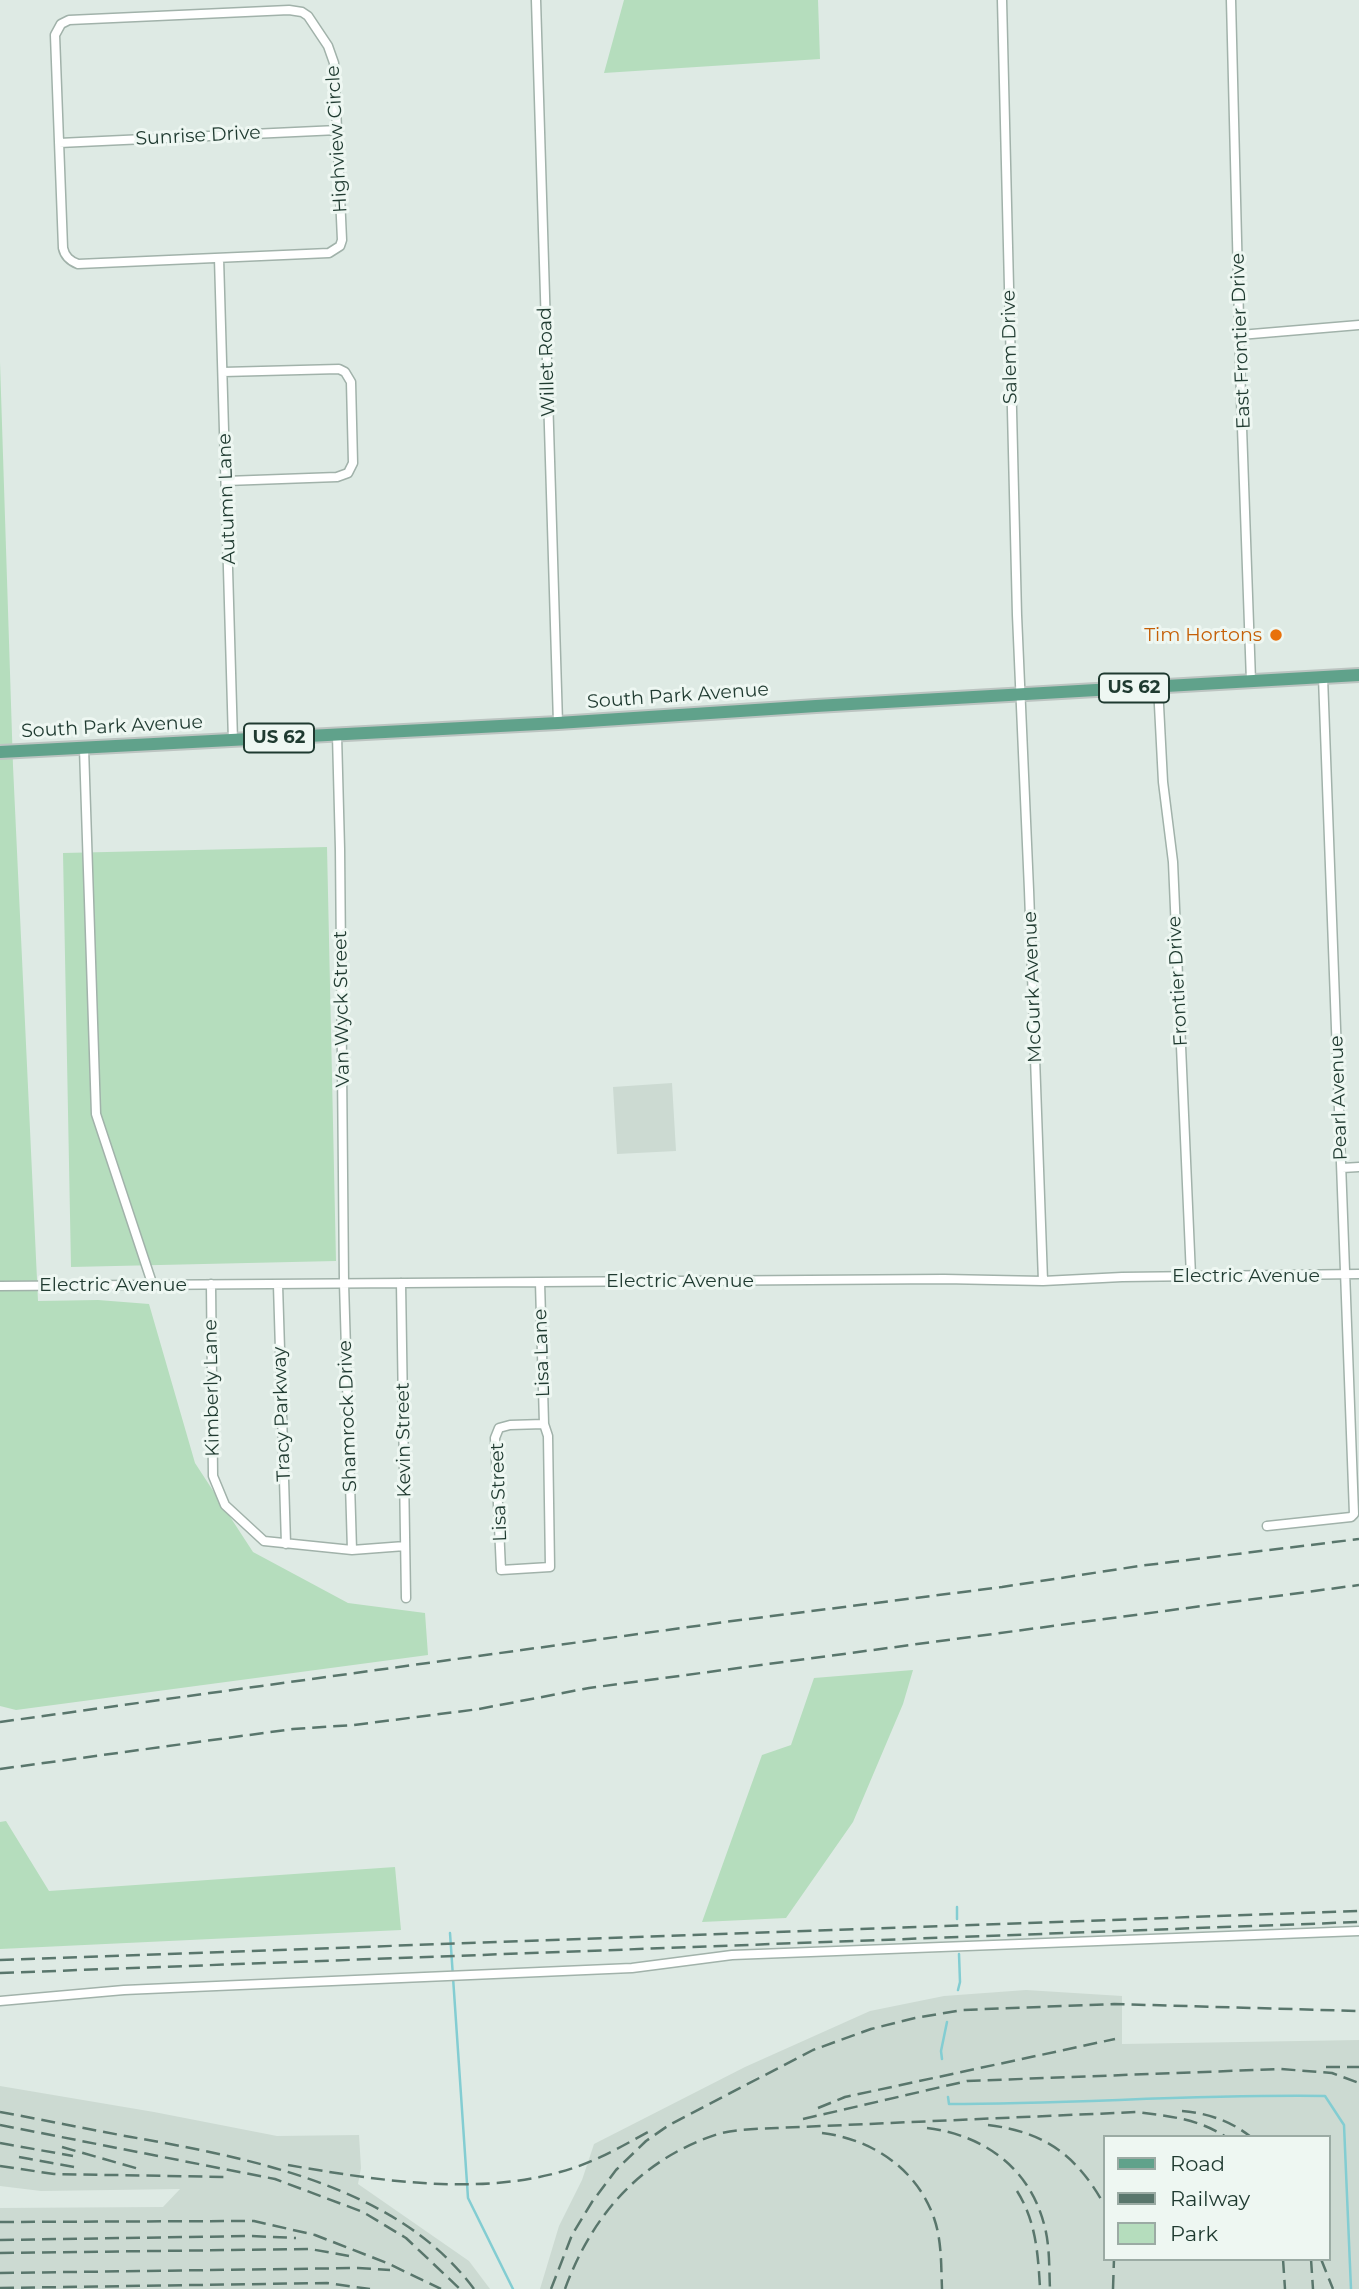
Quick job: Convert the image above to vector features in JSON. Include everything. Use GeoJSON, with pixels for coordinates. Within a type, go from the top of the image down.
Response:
{"type":"FeatureCollection","features":[{"type":"Feature","properties":{"kind":"main road","name":"South Park Avenue"},"geometry":{"type":"LineString","coordinates":[[0,752],[558,723],[1359,675]]}},
{"type":"Feature","properties":{"kind":"street","name":"Willet Road"},"geometry":{"type":"LineString","coordinates":[[536,0],[558,723]]}},
{"type":"Feature","properties":{"kind":"street","name":"Salem Drive"},"geometry":{"type":"LineString","coordinates":[[1002,0],[1021,694]]}},
{"type":"Feature","properties":{"kind":"street","name":"East Frontier Drive"},"geometry":{"type":"LineString","coordinates":[[1231,0],[1251,681]]}},
{"type":"Feature","properties":{"kind":"street","name":"Highview Circle"},"geometry":{"type":"LineString","coordinates":[[289,10],[302,12],[321,34],[332,54],[338,130],[342,240],[340,246],[329,253],[78,264],[66,257],[63,248],[55,35],[61,24],[69,20],[289,10]]}},
{"type":"Feature","properties":{"kind":"street","name":"Sunrise Drive"},"geometry":{"type":"LineString","coordinates":[[59,143],[338,130]]}},
{"type":"Feature","properties":{"kind":"street","name":"Autumn Lane"},"geometry":{"type":"LineString","coordinates":[[219,258],[233,741]]}},
{"type":"Feature","properties":{"kind":"street"},"geometry":{"type":"LineString","coordinates":[[1240,335],[1359,325]]}},
{"type":"Feature","properties":{"kind":"street"},"geometry":{"type":"LineString","coordinates":[[223,372],[339,369],[345,372],[351,382],[353,463],[348,473],[337,477],[226,481]]}},
{"type":"Feature","properties":{"kind":"street","name":"Pearl Avenue"},"geometry":{"type":"LineString","coordinates":[[1267,1526],[1351,1517],[1357,1513],[1323,677]]}},
{"type":"Feature","properties":{"kind":"street","name":"Frontier Drive"},"geometry":{"type":"LineString","coordinates":[[1158,686],[1163,782],[1172,862],[1191,1276]]}},
{"type":"Feature","properties":{"kind":"street","name":"McGurk Avenue"},"geometry":{"type":"LineString","coordinates":[[1021,694],[1043,1281]]}},
{"type":"Feature","properties":{"kind":"street","name":"Van Wyck Street"},"geometry":{"type":"LineString","coordinates":[[337,735],[344,1283]]}},
{"type":"Feature","properties":{"kind":"street"},"geometry":{"type":"LineString","coordinates":[[84,748],[96,1114],[152,1283]]}},
{"type":"Feature","properties":{"kind":"street"},"geometry":{"type":"LineString","coordinates":[[1342,1168],[1359,1167]]}},
{"type":"Feature","properties":{"kind":"street","name":"Electric Avenue"},"geometry":{"type":"LineString","coordinates":[[0,1286],[931,1279],[1043,1281],[1359,1274]]}},
{"type":"Feature","properties":{"kind":"street","name":"Lisa Lane"},"geometry":{"type":"LineString","coordinates":[[540,1282],[544,1424]]}},
{"type":"Feature","properties":{"kind":"street","name":"Shamrock Drive"},"geometry":{"type":"LineString","coordinates":[[344,1283],[352,1550]]}},
{"type":"Feature","properties":{"kind":"street","name":"Kevin Street"},"geometry":{"type":"LineString","coordinates":[[401,1283],[406,1598]]}},
{"type":"Feature","properties":{"kind":"street","name":"Kimberly Lane"},"geometry":{"type":"LineString","coordinates":[[211,1284],[213,1476],[225,1505],[264,1541],[352,1550],[405,1546]]}},
{"type":"Feature","properties":{"kind":"street","name":"Tracy Parkway"},"geometry":{"type":"LineString","coordinates":[[278,1285],[286,1544]]}},
{"type":"Feature","properties":{"kind":"street","name":"Lisa Street"},"geometry":{"type":"LineString","coordinates":[[544,1424],[548,1436],[550,1567],[501,1570],[495,1438],[499,1428],[544,1424]]}},
{"type":"Feature","properties":{"kind":"street"},"geometry":{"type":"LineString","coordinates":[[0,2001],[124,1990],[632,1968],[732,1955],[1359,1931]]}},
{"type":"Feature","properties":{"kind":"shaded area"},"geometry":{"type":"Polygon","coordinates":[[[672,1083],[676,1151],[617,1154],[613,1087],[672,1083]]]}},
{"type":"Feature","properties":{"kind":"shaded area"},"geometry":{"type":"Polygon","coordinates":[[[1026,1990],[1122,1996],[1122,2044],[1359,2040],[1359,2289],[540,2289],[559,2226],[582,2180],[594,2144],[745,2067],[870,2011],[944,1996],[1026,1990]]]}},
{"type":"Feature","properties":{"kind":"shaded area"},"geometry":{"type":"Polygon","coordinates":[[[0,2086],[277,2136],[359,2135],[361,2168],[358,2184],[469,2261],[490,2289],[0,2289],[0,2208],[163,2207],[180,2189],[41,2191],[0,2186],[0,2086]]]}},
{"type":"Feature","properties":{"kind":"green space"},"geometry":{"type":"Polygon","coordinates":[[[624,0],[818,0],[820,59],[604,73],[624,0]]]}},
{"type":"Feature","properties":{"kind":"green space"},"geometry":{"type":"Polygon","coordinates":[[[0,362],[13,766],[38,1301],[98,1300],[149,1304],[195,1463],[253,1552],[348,1603],[425,1613],[428,1655],[16,1710],[0,1706],[0,362]]]}},
{"type":"Feature","properties":{"kind":"green space"},"geometry":{"type":"Polygon","coordinates":[[[327,847],[336,1261],[71,1267],[63,853],[327,847]]]}},
{"type":"Feature","properties":{"kind":"green space"},"geometry":{"type":"Polygon","coordinates":[[[913,1670],[903,1704],[853,1822],[786,1918],[702,1922],[762,1755],[791,1745],[814,1678],[913,1670]]]}},
{"type":"Feature","properties":{"kind":"green space"},"geometry":{"type":"Polygon","coordinates":[[[6,1821],[49,1891],[395,1867],[401,1930],[0,1949],[0,1822],[6,1821]]]}},
{"type":"Feature","properties":{"kind":"waterway"},"geometry":{"type":"LineString","coordinates":[[957,1907],[957,1919]]}},
{"type":"Feature","properties":{"kind":"waterway"},"geometry":{"type":"LineString","coordinates":[[450,1933],[468,2198],[513,2289]]}},
{"type":"Feature","properties":{"kind":"waterway"},"geometry":{"type":"LineString","coordinates":[[958,1990],[959,1954]]}},
{"type":"Feature","properties":{"kind":"waterway"},"geometry":{"type":"LineString","coordinates":[[942,2059],[947,2022]]}},
{"type":"Feature","properties":{"kind":"waterway"},"geometry":{"type":"LineString","coordinates":[[948,2097],[949,2104],[1325,2096],[1344,2125],[1351,2289]]}},
{"type":"Feature","properties":{"kind":"railway"},"geometry":{"type":"LineString","coordinates":[[0,1722],[725,1622],[1002,1587],[1139,1566],[1359,1539]]}},
{"type":"Feature","properties":{"kind":"railway"},"geometry":{"type":"LineString","coordinates":[[0,1769],[293,1729],[354,1725],[479,1709],[589,1688],[1359,1585]]}},
{"type":"Feature","properties":{"kind":"railway"},"geometry":{"type":"LineString","coordinates":[[0,1960],[1359,1911]]}},
{"type":"Feature","properties":{"kind":"railway"},"geometry":{"type":"LineString","coordinates":[[0,1973],[1359,1922]]}},
{"type":"Feature","properties":{"kind":"railway"},"geometry":{"type":"LineString","coordinates":[[551,2289],[572,2235],[592,2202],[616,2170],[646,2141],[669,2125],[813,2050],[871,2029],[962,2010],[1114,2004],[1359,2011]]}},
{"type":"Feature","properties":{"kind":"railway"},"geometry":{"type":"LineString","coordinates":[[818,2108],[845,2097],[1115,2039]]}},
{"type":"Feature","properties":{"kind":"railway"},"geometry":{"type":"LineString","coordinates":[[1326,2067],[1359,2067]]}},
{"type":"Feature","properties":{"kind":"railway"},"geometry":{"type":"LineString","coordinates":[[803,2119],[967,2081],[1281,2069],[1332,2073],[1359,2083]]}},
{"type":"Feature","properties":{"kind":"railway"},"geometry":{"type":"LineString","coordinates":[[1182,2111],[1218,2119],[1248,2135]]}},
{"type":"Feature","properties":{"kind":"railway"},"geometry":{"type":"LineString","coordinates":[[0,2112],[224,2155],[319,2182],[363,2201],[405,2225],[442,2254],[474,2289]]}},
{"type":"Feature","properties":{"kind":"railway"},"geometry":{"type":"LineString","coordinates":[[565,2289],[589,2237],[623,2193],[665,2158],[718,2134],[755,2129],[1137,2112],[1194,2122],[1223,2135]]}},
{"type":"Feature","properties":{"kind":"railway"},"geometry":{"type":"LineString","coordinates":[[0,2125],[275,2179],[363,2212],[406,2238],[460,2289]]}},
{"type":"Feature","properties":{"kind":"railway"},"geometry":{"type":"LineString","coordinates":[[988,2125],[1027,2134],[1058,2149],[1083,2173],[1104,2204]]}},
{"type":"Feature","properties":{"kind":"railway"},"geometry":{"type":"LineString","coordinates":[[927,2128],[967,2138],[985,2146],[1015,2170],[1037,2204],[1044,2224],[1050,2289]]}},
{"type":"Feature","properties":{"kind":"railway"},"geometry":{"type":"LineString","coordinates":[[288,2165],[389,2180],[494,2183],[571,2169],[605,2155],[648,2132]]}},
{"type":"Feature","properties":{"kind":"railway"},"geometry":{"type":"LineString","coordinates":[[822,2133],[840,2136],[875,2150],[890,2159],[916,2185],[937,2227],[942,2289]]}},
{"type":"Feature","properties":{"kind":"railway"},"geometry":{"type":"LineString","coordinates":[[0,2143],[73,2156]]}},
{"type":"Feature","properties":{"kind":"railway"},"geometry":{"type":"LineString","coordinates":[[62,2147],[139,2169]]}},
{"type":"Feature","properties":{"kind":"railway"},"geometry":{"type":"LineString","coordinates":[[19,2157],[74,2167]]}},
{"type":"Feature","properties":{"kind":"railway"},"geometry":{"type":"LineString","coordinates":[[0,2166],[54,2174],[226,2177]]}},
{"type":"Feature","properties":{"kind":"railway"},"geometry":{"type":"LineString","coordinates":[[1017,2191],[1032,2226],[1040,2288]]}},
{"type":"Feature","properties":{"kind":"railway"},"geometry":{"type":"LineString","coordinates":[[0,2222],[254,2221],[315,2235],[387,2263],[441,2289]]}},
{"type":"Feature","properties":{"kind":"railway"},"geometry":{"type":"LineString","coordinates":[[0,2240],[252,2236],[296,2238]]}},
{"type":"Feature","properties":{"kind":"railway"},"geometry":{"type":"LineString","coordinates":[[0,2253],[310,2249],[349,2256]]}},
{"type":"Feature","properties":{"kind":"railway"},"geometry":{"type":"LineString","coordinates":[[1113,2289],[1114,2261]]}},
{"type":"Feature","properties":{"kind":"railway"},"geometry":{"type":"LineString","coordinates":[[1283,2261],[1285,2289]]}},
{"type":"Feature","properties":{"kind":"railway"},"geometry":{"type":"LineString","coordinates":[[1311,2261],[1313,2289]]}},
{"type":"Feature","properties":{"kind":"railway"},"geometry":{"type":"LineString","coordinates":[[1322,2261],[1333,2289]]}},
{"type":"Feature","properties":{"kind":"railway"},"geometry":{"type":"LineString","coordinates":[[0,2273],[358,2268],[390,2270]]}},
{"type":"Feature","properties":{"kind":"railway"},"geometry":{"type":"LineString","coordinates":[[0,2288],[327,2283],[370,2289]]}},
{"type":"Feature","properties":{"kind":"place","name":"Tim Hortons"},"geometry":{"type":"Point","coordinates":[1276,635]}}]}
